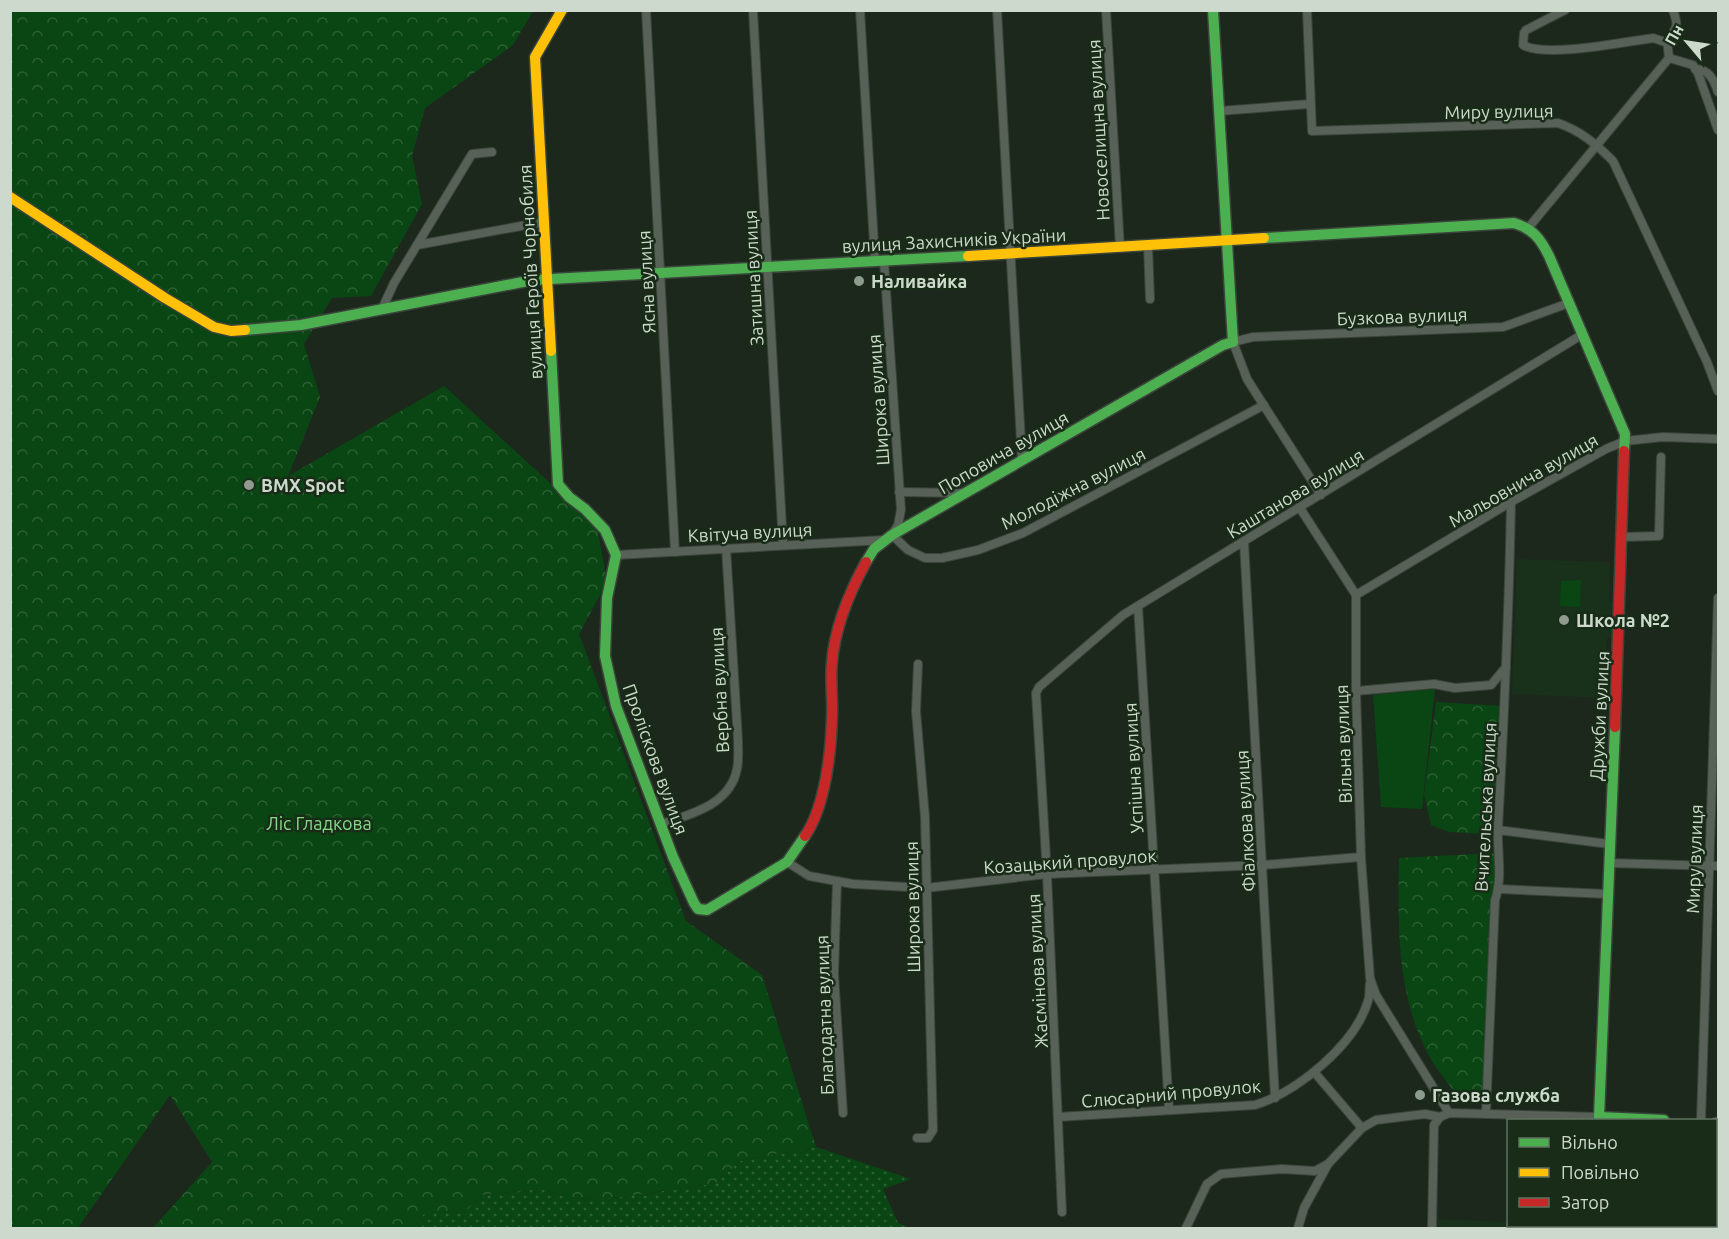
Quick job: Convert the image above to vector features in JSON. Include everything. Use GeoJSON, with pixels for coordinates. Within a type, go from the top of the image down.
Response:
{"type":"FeatureCollection","features":[{"type":"Feature","properties":{"kind":"street","name":"вулиця Героїв Чорнобиля"},"geometry":{"type":"LineString","coordinates":[[562,10],[535,57],[558,484],[605,530],[616,555]]}},
{"type":"Feature","properties":{"kind":"street","name":"Ясна вулиця"},"geometry":{"type":"LineString","coordinates":[[646,10],[675,552]]}},
{"type":"Feature","properties":{"kind":"street","name":"Затишна вулиця"},"geometry":{"type":"LineString","coordinates":[[753,10],[783,544]]}},
{"type":"Feature","properties":{"kind":"street","name":"Широка вулиця"},"geometry":{"type":"LineString","coordinates":[[860,10],[901,510],[898,525],[888,538]]}},
{"type":"Feature","properties":{"kind":"street"},"geometry":{"type":"LineString","coordinates":[[997,10],[1022,460]]}},
{"type":"Feature","properties":{"kind":"street","name":"Новоселищна вулиця"},"geometry":{"type":"LineString","coordinates":[[1106,10],[1120,248]]}},
{"type":"Feature","properties":{"kind":"street"},"geometry":{"type":"LineString","coordinates":[[1213,10],[1233,342],[1247,379],[1321,495]]}},
{"type":"Feature","properties":{"kind":"street","name":"Миру вулиця"},"geometry":{"type":"LineString","coordinates":[[1307,10],[1312,131],[1558,123],[1575,129],[1597,144],[1613,161],[1719,391]]}},
{"type":"Feature","properties":{"kind":"street"},"geometry":{"type":"LineString","coordinates":[[1566,10],[1526,30],[1523,45],[1531,49],[1552,50],[1653,38],[1668,43]]}},
{"type":"Feature","properties":{"kind":"street"},"geometry":{"type":"LineString","coordinates":[[1529,227],[1669,58],[1668,43],[1676,29],[1677,22],[1673,10]]}},
{"type":"Feature","properties":{"kind":"street"},"geometry":{"type":"LineString","coordinates":[[1669,58],[1692,65],[1695,69],[1719,130]]}},
{"type":"Feature","properties":{"kind":"street"},"geometry":{"type":"LineString","coordinates":[[1695,69],[1707,72],[1719,92]]}},
{"type":"Feature","properties":{"kind":"street"},"geometry":{"type":"LineString","coordinates":[[1219,111],[1310,104]]}},
{"type":"Feature","properties":{"kind":"street"},"geometry":{"type":"LineString","coordinates":[[382,309],[394,283],[472,154],[492,152]]}},
{"type":"Feature","properties":{"kind":"street","name":"вулиця Захисників України"},"geometry":{"type":"LineString","coordinates":[[10,197],[165,298],[214,327],[231,331],[262,330],[533,280],[1120,248],[1514,223],[1529,227]]}},
{"type":"Feature","properties":{"kind":"street"},"geometry":{"type":"LineString","coordinates":[[417,245],[543,222]]}},
{"type":"Feature","properties":{"kind":"street","name":"Дружби вулиця"},"geometry":{"type":"LineString","coordinates":[[1529,227],[1540,237],[1622,424],[1625,441],[1599,1119]]}},
{"type":"Feature","properties":{"kind":"street"},"geometry":{"type":"LineString","coordinates":[[1148,246],[1150,299]]}},
{"type":"Feature","properties":{"kind":"street","name":"Бузкова вулиця"},"geometry":{"type":"LineString","coordinates":[[1233,342],[1253,337],[1503,327],[1569,303]]}},
{"type":"Feature","properties":{"kind":"street","name":"Каштанова вулиця"},"geometry":{"type":"LineString","coordinates":[[1036,693],[1039,687],[1123,615],[1583,334]]}},
{"type":"Feature","properties":{"kind":"street","name":"Поповича вулиця"},"geometry":{"type":"LineString","coordinates":[[707,910],[787,862],[809,830],[823,795],[832,719],[832,661],[842,615],[854,584],[874,549],[888,538],[1022,460],[1223,345],[1233,342]]}},
{"type":"Feature","properties":{"kind":"street","name":"Молодіжна вулиця"},"geometry":{"type":"LineString","coordinates":[[888,538],[925,558],[942,558],[978,550],[1023,533],[1264,405]]}},
{"type":"Feature","properties":{"kind":"street","name":"Мальовнича вулиця"},"geometry":{"type":"LineString","coordinates":[[1356,595],[1511,502],[1606,449],[1625,441],[1663,436],[1719,439]]}},
{"type":"Feature","properties":{"kind":"street"},"geometry":{"type":"LineString","coordinates":[[1623,537],[1659,536],[1661,457]]}},
{"type":"Feature","properties":{"kind":"street"},"geometry":{"type":"LineString","coordinates":[[899,492],[965,493]]}},
{"type":"Feature","properties":{"kind":"street","name":"Вчительська вулиця"},"geometry":{"type":"LineString","coordinates":[[1486,1113],[1495,900],[1499,889],[1498,830],[1506,695],[1511,502]]}},
{"type":"Feature","properties":{"kind":"street"},"geometry":{"type":"LineString","coordinates":[[1299,508],[1356,595]]}},
{"type":"Feature","properties":{"kind":"street","name":"Квітуча вулиця"},"geometry":{"type":"LineString","coordinates":[[616,555],[888,538]]}},
{"type":"Feature","properties":{"kind":"street","name":"Фіалкова вулиця"},"geometry":{"type":"LineString","coordinates":[[1244,542],[1275,1098]]}},
{"type":"Feature","properties":{"kind":"street","name":"Вербна вулиця"},"geometry":{"type":"LineString","coordinates":[[662,824],[718,801],[730,785],[737,769],[738,740],[726,548]]}},
{"type":"Feature","properties":{"kind":"street","name":"Проліскова вулиця"},"geometry":{"type":"LineString","coordinates":[[616,555],[607,598],[605,656],[616,706],[673,857],[694,903],[698,909],[707,910]]}},
{"type":"Feature","properties":{"kind":"street","name":"Вільна вулиця"},"geometry":{"type":"LineString","coordinates":[[1356,595],[1356,691],[1361,857],[1370,978],[1376,995],[1449,1113]]}},
{"type":"Feature","properties":{"kind":"street","name":"Миру вулиця"},"geometry":{"type":"LineString","coordinates":[[1701,1119],[1719,598]]}},
{"type":"Feature","properties":{"kind":"street","name":"Успішна вулиця"},"geometry":{"type":"LineString","coordinates":[[1138,606],[1169,1109]]}},
{"type":"Feature","properties":{"kind":"street","name":"Широка вулиця"},"geometry":{"type":"LineString","coordinates":[[917,1138],[928,1137],[933,1130],[925,817],[916,711],[918,664]]}},
{"type":"Feature","properties":{"kind":"street"},"geometry":{"type":"LineString","coordinates":[[1356,691],[1434,684],[1455,688],[1491,685],[1506,667]]}},
{"type":"Feature","properties":{"kind":"street","name":"Жасмінова вулиця"},"geometry":{"type":"LineString","coordinates":[[1036,693],[1047,874],[1062,1212]]}},
{"type":"Feature","properties":{"kind":"street"},"geometry":{"type":"LineString","coordinates":[[1498,830],[1609,844]]}},
{"type":"Feature","properties":{"kind":"street","name":"Козацький провулок"},"geometry":{"type":"LineString","coordinates":[[787,862],[809,876],[853,884],[926,888],[1047,874],[1263,865],[1361,857]]}},
{"type":"Feature","properties":{"kind":"street"},"geometry":{"type":"LineString","coordinates":[[1609,863],[1719,866]]}},
{"type":"Feature","properties":{"kind":"street","name":"Благодатна вулиця"},"geometry":{"type":"LineString","coordinates":[[837,881],[834,975],[843,1113]]}},
{"type":"Feature","properties":{"kind":"street"},"geometry":{"type":"LineString","coordinates":[[1499,889],[1607,894]]}},
{"type":"Feature","properties":{"kind":"street","name":"Слюсарний провулок"},"geometry":{"type":"LineString","coordinates":[[1058,1117],[1255,1104],[1275,1098],[1315,1073],[1355,1029],[1368,1000],[1370,978]]}},
{"type":"Feature","properties":{"kind":"street"},"geometry":{"type":"LineString","coordinates":[[1315,1073],[1362,1128]]}},
{"type":"Feature","properties":{"kind":"street"},"geometry":{"type":"LineString","coordinates":[[1432,1228],[1434,1125],[1440,1118],[1449,1113],[1486,1113],[1599,1119]]}},
{"type":"Feature","properties":{"kind":"street"},"geometry":{"type":"LineString","coordinates":[[1298,1228],[1304,1208],[1328,1164],[1362,1128],[1376,1120],[1425,1114],[1440,1118]]}},
{"type":"Feature","properties":{"kind":"street"},"geometry":{"type":"LineString","coordinates":[[1186,1228],[1207,1184],[1221,1174],[1281,1169],[1315,1171],[1328,1164]]}},
{"type":"Feature","properties":{"kind":"shaded area","name":"Школа №2"},"geometry":{"type":"Polygon","coordinates":[[[1517,559],[1610,562],[1609,601],[1615,602],[1614,639],[1607,638],[1605,698],[1512,694],[1517,559]]]}},
{"type":"Feature","properties":{"kind":"shaded area"},"geometry":{"type":"Polygon","coordinates":[[[1438,1219],[1507,1222],[1507,1227],[1515,1227],[1515,1228],[1437,1228],[1438,1219]]]}},
{"type":"Feature","properties":{"kind":"green space","name":"Ліс Гладкова"},"geometry":{"type":"Polygon","coordinates":[[[10,11],[533,11],[513,45],[425,108],[412,156],[422,204],[371,296],[332,298],[304,344],[320,397],[288,476],[444,386],[597,526],[607,582],[579,634],[686,921],[762,975],[816,1147],[740,1161],[716,1183],[623,1197],[573,1199],[541,1189],[482,1195],[464,1213],[426,1211],[418,1222],[417,1228],[153,1228],[212,1162],[170,1095],[78,1228],[11,1228],[10,11]]]}},
{"type":"Feature","properties":{"kind":"green space"},"geometry":{"type":"Polygon","coordinates":[[[1581,580],[1580,607],[1560,606],[1561,581],[1581,580]]]}},
{"type":"Feature","properties":{"kind":"green space"},"geometry":{"type":"Polygon","coordinates":[[[1435,689],[1422,809],[1381,807],[1373,695],[1435,689]]]}},
{"type":"Feature","properties":{"kind":"green space"},"geometry":{"type":"Polygon","coordinates":[[[1436,702],[1501,706],[1491,834],[1449,832],[1431,825],[1424,795],[1436,702]]]}},
{"type":"Feature","properties":{"kind":"green space"},"geometry":{"type":"Polygon","coordinates":[[[1495,853],[1483,1096],[1456,1094],[1430,1058],[1409,1005],[1399,932],[1399,858],[1495,853]]]}},
{"type":"Feature","properties":{"kind":"green space"},"geometry":{"type":"Polygon","coordinates":[[[816,1147],[911,1179],[883,1189],[898,1223],[909,1228],[417,1228],[426,1210],[464,1213],[482,1195],[541,1189],[574,1199],[623,1197],[716,1183],[740,1161],[816,1147]]]}},
{"type":"Feature","properties":{"kind":"traffic: fast"},"geometry":{"type":"LineString","coordinates":[[866,562],[874,549],[892,535],[1223,345],[1233,342],[1213,10]]}},
{"type":"Feature","properties":{"kind":"traffic: fast"},"geometry":{"type":"LineString","coordinates":[[1264,238],[1514,223],[1526,228],[1539,239],[1549,256],[1625,434],[1624,451]]}},
{"type":"Feature","properties":{"kind":"traffic: fast"},"geometry":{"type":"LineString","coordinates":[[245,330],[301,325],[533,280],[968,256]]}},
{"type":"Feature","properties":{"kind":"traffic: fast"},"geometry":{"type":"LineString","coordinates":[[551,351],[558,484],[605,530],[616,555],[607,598],[605,656],[616,706],[673,857],[694,903],[698,909],[707,910],[787,862],[805,836]]}},
{"type":"Feature","properties":{"kind":"traffic: fast"},"geometry":{"type":"LineString","coordinates":[[1615,727],[1599,1117],[1642,1119]]}},
{"type":"Feature","properties":{"kind":"traffic: slow"},"geometry":{"type":"LineString","coordinates":[[551,351],[535,57],[562,10]]}},
{"type":"Feature","properties":{"kind":"traffic: slow"},"geometry":{"type":"LineString","coordinates":[[10,197],[165,298],[214,327],[231,331],[245,330]]}},
{"type":"Feature","properties":{"kind":"traffic: slow"},"geometry":{"type":"LineString","coordinates":[[968,256],[1264,238]]}},
{"type":"Feature","properties":{"kind":"traffic: jam"},"geometry":{"type":"LineString","coordinates":[[1615,727],[1624,451]]}},
{"type":"Feature","properties":{"kind":"traffic: jam"},"geometry":{"type":"LineString","coordinates":[[805,836],[818,810],[826,779],[832,717],[831,669],[836,636],[849,598],[866,562]]}},
{"type":"Feature","properties":{"kind":"place","name":"Наливайка"},"geometry":{"type":"Point","coordinates":[859,281]}},
{"type":"Feature","properties":{"kind":"place","name":"BMX Spot"},"geometry":{"type":"Point","coordinates":[249,485]}},
{"type":"Feature","properties":{"kind":"place","name":"Школа №2"},"geometry":{"type":"Point","coordinates":[1564,620]}},
{"type":"Feature","properties":{"kind":"place","name":"Газова служба"},"geometry":{"type":"Point","coordinates":[1420,1095]}}]}
